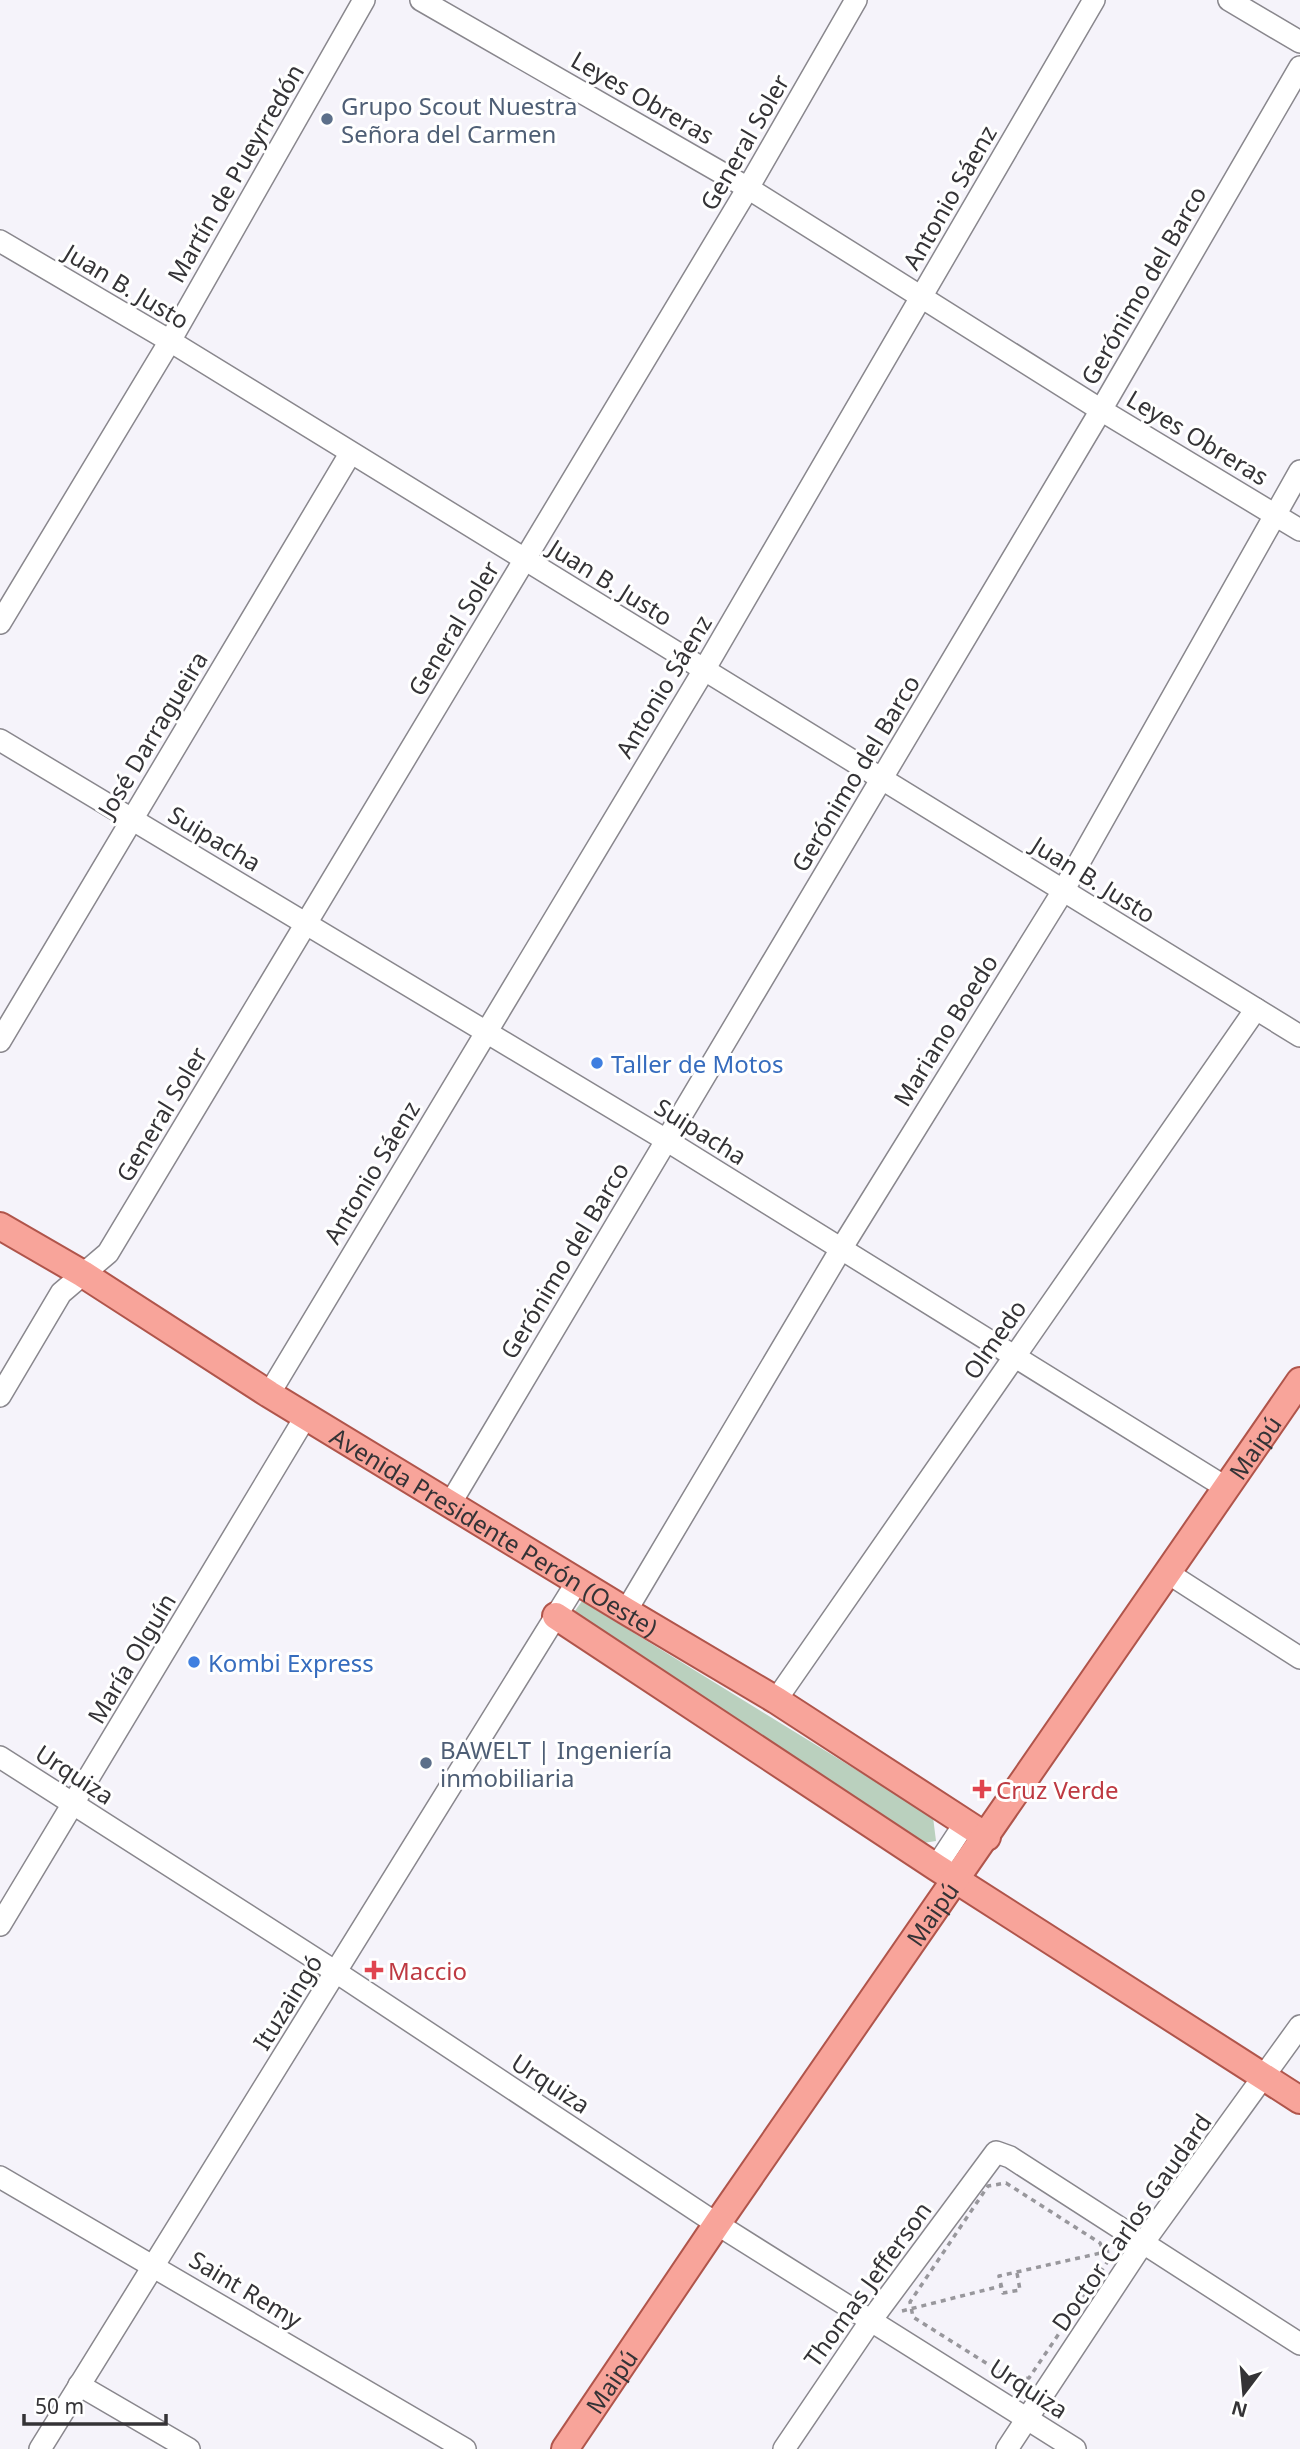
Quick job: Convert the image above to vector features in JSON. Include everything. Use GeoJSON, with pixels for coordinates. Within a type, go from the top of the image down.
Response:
{"type":"FeatureCollection","features":[{"type":"Feature","properties":{"kind":"main road","name":"Avenida Presidente Perón (Oeste)"},"geometry":{"type":"LineString","coordinates":[[0,1226],[83,1274],[269,1394],[776,1700],[976,1830]]}},
{"type":"Feature","properties":{"kind":"main road","name":"Maipú"},"geometry":{"type":"LineString","coordinates":[[565,2449],[717,2224],[976,1830],[1168,1573],[1226,1487],[1296,1394]]}},
{"type":"Feature","properties":{"kind":"main road","name":"Avenida Presidente Perón (Oeste)"},"geometry":{"type":"LineString","coordinates":[[556,1616],[947,1873],[1300,2100]]}},
{"type":"Feature","properties":{"kind":"street","name":"Martín de Pueyrredón"},"geometry":{"type":"LineString","coordinates":[[0,623],[170,341],[364,0]]}},
{"type":"Feature","properties":{"kind":"street","name":"Leyes Obreras"},"geometry":{"type":"LineString","coordinates":[[421,0],[748,188],[1101,410],[1300,530]]}},
{"type":"Feature","properties":{"kind":"street","name":"General Soler"},"geometry":{"type":"LineString","coordinates":[[0,1396],[61,1293],[108,1253],[748,188],[856,0]]}},
{"type":"Feature","properties":{"kind":"street","name":"Antonio Sáenz"},"geometry":{"type":"LineString","coordinates":[[269,1394],[704,670],[1094,0]]}},
{"type":"Feature","properties":{"kind":"street"},"geometry":{"type":"LineString","coordinates":[[1229,0],[1300,42]]}},
{"type":"Feature","properties":{"kind":"street","name":"Gerónimo del Barco"},"geometry":{"type":"LineString","coordinates":[[450,1504],[1101,410],[1300,66]]}},
{"type":"Feature","properties":{"kind":"street","name":"Juan B. Justo"},"geometry":{"type":"LineString","coordinates":[[0,241],[170,341],[1300,1036]]}},
{"type":"Feature","properties":{"kind":"street","name":"José Darragueira"},"geometry":{"type":"LineString","coordinates":[[0,1041],[350,454]]}},
{"type":"Feature","properties":{"kind":"street","name":"Mariano Boedo"},"geometry":{"type":"LineString","coordinates":[[626,1611],[841,1249],[1063,891],[1300,471]]}},
{"type":"Feature","properties":{"kind":"street","name":"Suipacha"},"geometry":{"type":"LineString","coordinates":[[0,740],[666,1140],[1226,1487]]}},
{"type":"Feature","properties":{"kind":"street","name":"Olmedo"},"geometry":{"type":"LineString","coordinates":[[776,1700],[1256,1009]]}},
{"type":"Feature","properties":{"kind":"street","name":"María Olguín"},"geometry":{"type":"LineString","coordinates":[[0,1925],[306,1416]]}},
{"type":"Feature","properties":{"kind":"street"},"geometry":{"type":"LineString","coordinates":[[1168,1573],[1300,1658]]}},
{"type":"Feature","properties":{"kind":"street","name":"Ituzaingó"},"geometry":{"type":"LineString","coordinates":[[40,2449],[577,1581]]}},
{"type":"Feature","properties":{"kind":"street","name":"Urquiza"},"geometry":{"type":"LineString","coordinates":[[0,1757],[336,1972],[717,2224],[1075,2449]]}},
{"type":"Feature","properties":{"kind":"street","name":"Doctor Carlos Gaudard"},"geometry":{"type":"LineString","coordinates":[[1007,2449],[1143,2243],[1265,2078],[1300,2026]]}},
{"type":"Feature","properties":{"kind":"street","name":"Thomas Jefferson"},"geometry":{"type":"LineString","coordinates":[[784,2449],[872,2319],[996,2152],[1010,2157],[1143,2243]]}},
{"type":"Feature","properties":{"kind":"street","name":"Saint Remy"},"geometry":{"type":"LineString","coordinates":[[0,2177],[465,2449]]}},
{"type":"Feature","properties":{"kind":"street"},"geometry":{"type":"LineString","coordinates":[[1143,2243],[1300,2344]]}},
{"type":"Feature","properties":{"kind":"street"},"geometry":{"type":"LineString","coordinates":[[79,2385],[189,2449]]}},
{"type":"Feature","properties":{"kind":"path"},"geometry":{"type":"LineString","coordinates":[[1006,2183],[1100,2243],[1107,2251],[1108,2261],[1029,2378],[1013,2380],[913,2317],[911,2308],[910,2302],[988,2186],[1006,2183]]}},
{"type":"Feature","properties":{"kind":"path"},"geometry":{"type":"LineString","coordinates":[[1017,2273],[1020,2290],[1003,2293],[999,2276],[1143,2243]]}},
{"type":"Feature","properties":{"kind":"path"},"geometry":{"type":"LineString","coordinates":[[872,2319],[1001,2286]]}},
{"type":"Feature","properties":{"kind":"green space"},"geometry":{"type":"Polygon","coordinates":[[[582,1601],[933,1817],[936,1841],[917,1844],[572,1615],[582,1601]]]}},
{"type":"Feature","properties":{"kind":"place","name":"Grupo Scout Nuestra Señora del Carmen"},"geometry":{"type":"Point","coordinates":[327,119]}},
{"type":"Feature","properties":{"kind":"place","name":"Taller de Motos"},"geometry":{"type":"Point","coordinates":[597,1063]}},
{"type":"Feature","properties":{"kind":"place","name":"Kombi Express"},"geometry":{"type":"Point","coordinates":[194,1662]}},
{"type":"Feature","properties":{"kind":"place","name":"BAWELT | Ingeniería inmobiliaria"},"geometry":{"type":"Point","coordinates":[426,1763]}},
{"type":"Feature","properties":{"kind":"place","name":"Cruz Verde"},"geometry":{"type":"Point","coordinates":[982,1789]}},
{"type":"Feature","properties":{"kind":"place","name":"Maccio"},"geometry":{"type":"Point","coordinates":[374,1970]}}]}
